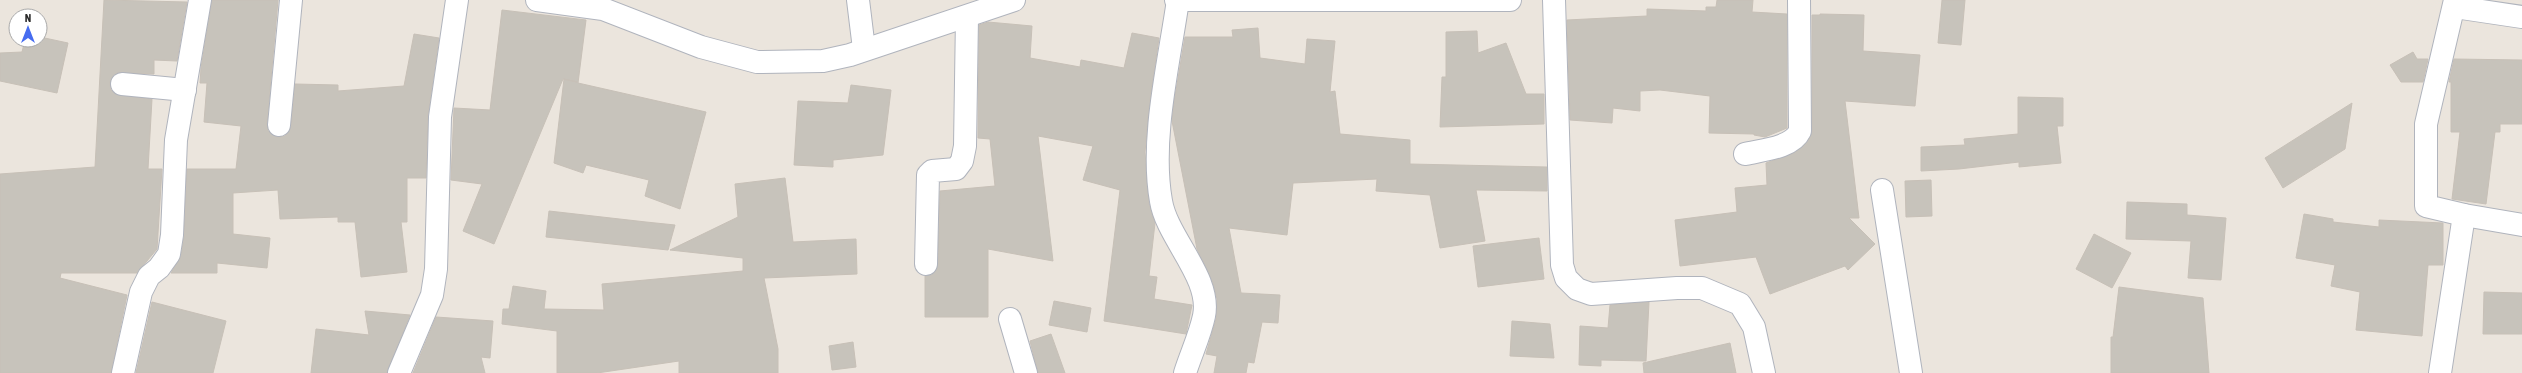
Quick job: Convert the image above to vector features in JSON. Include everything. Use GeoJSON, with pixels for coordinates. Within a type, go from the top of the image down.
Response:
{"type":"FeatureCollection","features":[{"type":"Feature","properties":{"kind":"street"},"geometry":{"type":"LineString","coordinates":[[123,373],[141,292],[149,276],[159,268],[168,254],[172,235],[176,140],[200,0]]}},
{"type":"Feature","properties":{"kind":"street"},"geometry":{"type":"LineString","coordinates":[[279,125],[291,0]]}},
{"type":"Feature","properties":{"kind":"street"},"geometry":{"type":"LineString","coordinates":[[399,373],[432,295],[436,269],[440,117],[457,0]]}},
{"type":"Feature","properties":{"kind":"street"},"geometry":{"type":"LineString","coordinates":[[537,0],[603,9],[701,47],[757,62],[823,61],[850,55],[864,49],[967,17],[1014,0]]}},
{"type":"Feature","properties":{"kind":"street"},"geometry":{"type":"LineString","coordinates":[[858,0],[864,49]]}},
{"type":"Feature","properties":{"kind":"street"},"geometry":{"type":"LineString","coordinates":[[1185,373],[1204,315],[1204,298],[1199,282],[1169,226],[1161,202],[1157,154],[1178,0],[1510,0]]}},
{"type":"Feature","properties":{"kind":"street"},"geometry":{"type":"LineString","coordinates":[[1554,0],[1562,265],[1566,278],[1577,289],[1591,294],[1677,288],[1702,288],[1720,294],[1740,304],[1754,327],[1764,373]]}},
{"type":"Feature","properties":{"kind":"street"},"geometry":{"type":"LineString","coordinates":[[1745,154],[1790,142],[1797,138],[1800,131],[1799,0]]}},
{"type":"Feature","properties":{"kind":"street"},"geometry":{"type":"LineString","coordinates":[[2522,17],[2455,4],[2426,124],[2426,206],[2464,215],[2522,225]]}},
{"type":"Feature","properties":{"kind":"street"},"geometry":{"type":"LineString","coordinates":[[926,264],[928,175],[932,171],[956,169],[962,161],[965,146],[967,17]]}},
{"type":"Feature","properties":{"kind":"street"},"geometry":{"type":"LineString","coordinates":[[122,84],[185,90]]}},
{"type":"Feature","properties":{"kind":"street"},"geometry":{"type":"LineString","coordinates":[[1882,190],[1911,373]]}},
{"type":"Feature","properties":{"kind":"street"},"geometry":{"type":"LineString","coordinates":[[2440,373],[2464,215]]}},
{"type":"Feature","properties":{"kind":"street"},"geometry":{"type":"LineString","coordinates":[[1010,319],[1026,373]]}},
{"type":"Feature","properties":{"kind":"building"},"geometry":{"type":"Polygon","coordinates":[[[104,0],[187,2],[177,61],[154,60],[154,74],[117,73],[110,82],[111,90],[115,94],[152,99],[148,169],[162,169],[157,249],[137,273],[61,273],[60,278],[127,295],[111,373],[0,373],[0,174],[95,167],[104,0]]]}},
{"type":"Feature","properties":{"kind":"building"},"geometry":{"type":"Polygon","coordinates":[[[212,0],[278,0],[267,124],[268,131],[277,137],[285,136],[291,127],[295,84],[338,85],[338,91],[404,86],[414,34],[439,38],[428,115],[426,178],[407,178],[407,222],[401,222],[407,272],[361,277],[355,222],[338,222],[338,217],[280,219],[278,190],[233,193],[233,234],[270,238],[267,268],[217,263],[217,273],[171,273],[181,256],[184,237],[187,169],[236,169],[241,126],[204,122],[207,83],[200,83],[212,0]]]}},
{"type":"Feature","properties":{"kind":"building"},"geometry":{"type":"Polygon","coordinates":[[[1717,0],[1753,0],[1752,12],[1787,14],[1787,128],[1765,137],[1754,134],[1709,133],[1710,96],[1660,90],[1640,91],[1640,111],[1613,108],[1612,123],[1570,120],[1567,20],[1647,16],[1647,9],[1706,11],[1706,7],[1716,7],[1717,0]]]}},
{"type":"Feature","properties":{"kind":"building"},"geometry":{"type":"Polygon","coordinates":[[[1942,0],[1965,0],[1961,45],[1938,43],[1942,0]]]}},
{"type":"Feature","properties":{"kind":"building"},"geometry":{"type":"Polygon","coordinates":[[[502,10],[586,20],[578,83],[706,112],[680,209],[645,196],[649,180],[586,165],[583,173],[554,163],[563,79],[494,244],[463,231],[482,184],[451,180],[454,108],[490,110],[502,10]]]}},
{"type":"Feature","properties":{"kind":"building"},"geometry":{"type":"Polygon","coordinates":[[[1812,15],[1864,15],[1863,51],[1920,55],[1915,106],[1845,101],[1859,218],[1849,218],[1875,244],[1848,270],[1845,266],[1770,294],[1756,257],[1680,266],[1675,220],[1737,212],[1735,188],[1767,185],[1766,163],[1796,152],[1810,138],[1812,131],[1812,15]]]}},
{"type":"Feature","properties":{"kind":"building"},"geometry":{"type":"Polygon","coordinates":[[[988,22],[1032,26],[1030,58],[1080,67],[1081,60],[1124,68],[1132,33],[1159,38],[1150,100],[1145,152],[1149,203],[1155,223],[1149,276],[1157,277],[1154,299],[1192,305],[1186,334],[1104,321],[1120,190],[1083,180],[1093,146],[1038,136],[1053,261],[988,249],[988,317],[925,317],[925,276],[932,275],[938,264],[940,191],[995,186],[990,139],[978,138],[979,25],[988,22]]]}},
{"type":"Feature","properties":{"kind":"building"},"geometry":{"type":"Polygon","coordinates":[[[1258,28],[1260,58],[1305,64],[1307,39],[1335,41],[1330,92],[1335,91],[1340,134],[1410,140],[1410,164],[1547,167],[1547,191],[1476,190],[1485,241],[1440,248],[1430,195],[1376,191],[1377,179],[1293,183],[1287,235],[1229,228],[1241,293],[1280,295],[1278,323],[1262,322],[1254,363],[1248,362],[1246,373],[1214,373],[1217,356],[1206,354],[1216,319],[1217,299],[1213,283],[1197,249],[1172,121],[1174,102],[1185,37],[1233,37],[1232,30],[1258,28]]]}},
{"type":"Feature","properties":{"kind":"building"},"geometry":{"type":"Polygon","coordinates":[[[1477,31],[1478,53],[1506,43],[1526,94],[1544,94],[1544,124],[1440,127],[1442,77],[1446,77],[1446,32],[1477,31]]]}},
{"type":"Feature","properties":{"kind":"building"},"geometry":{"type":"Polygon","coordinates":[[[48,39],[68,43],[57,93],[0,81],[0,53],[22,52],[23,48],[48,48],[48,39]]]}},
{"type":"Feature","properties":{"kind":"building"},"geometry":{"type":"Polygon","coordinates":[[[2413,52],[2417,59],[2428,59],[2423,82],[2401,82],[2390,65],[2413,52]]]}},
{"type":"Feature","properties":{"kind":"building"},"geometry":{"type":"Polygon","coordinates":[[[2454,59],[2522,60],[2522,124],[2500,124],[2500,132],[2495,132],[2486,204],[2452,199],[2460,132],[2451,132],[2451,82],[2449,82],[2454,59]]]}},
{"type":"Feature","properties":{"kind":"building"},"geometry":{"type":"Polygon","coordinates":[[[851,85],[891,90],[883,155],[833,160],[833,167],[794,165],[798,101],[848,103],[851,85]]]}},
{"type":"Feature","properties":{"kind":"building"},"geometry":{"type":"Polygon","coordinates":[[[2018,97],[2063,98],[2063,126],[2057,126],[2061,163],[2019,167],[2019,162],[1959,169],[1921,171],[1921,147],[1965,145],[1964,139],[2018,134],[2018,97]]]}},
{"type":"Feature","properties":{"kind":"building"},"geometry":{"type":"Polygon","coordinates":[[[2352,103],[2345,149],[2283,188],[2265,158],[2352,103]]]}},
{"type":"Feature","properties":{"kind":"building"},"geometry":{"type":"Polygon","coordinates":[[[785,178],[793,242],[856,239],[857,274],[764,278],[778,349],[778,373],[679,373],[679,361],[597,373],[557,373],[557,331],[502,324],[503,309],[509,309],[513,286],[546,291],[544,309],[604,310],[602,284],[743,271],[743,258],[670,250],[738,217],[735,184],[785,178]]]}},
{"type":"Feature","properties":{"kind":"building"},"geometry":{"type":"Polygon","coordinates":[[[1931,180],[1932,216],[1906,217],[1905,181],[1931,180]]]}},
{"type":"Feature","properties":{"kind":"building"},"geometry":{"type":"Polygon","coordinates":[[[2127,202],[2187,204],[2187,215],[2226,218],[2221,280],[2188,278],[2191,241],[2126,239],[2127,202]]]}},
{"type":"Feature","properties":{"kind":"building"},"geometry":{"type":"Polygon","coordinates":[[[549,211],[675,225],[668,250],[546,237],[549,211]]]}},
{"type":"Feature","properties":{"kind":"building"},"geometry":{"type":"Polygon","coordinates":[[[2304,214],[2333,219],[2333,222],[2379,227],[2379,220],[2443,223],[2443,265],[2428,265],[2422,336],[2356,330],[2360,292],[2331,286],[2335,265],[2296,258],[2304,214]]]}},
{"type":"Feature","properties":{"kind":"building"},"geometry":{"type":"Polygon","coordinates":[[[2094,234],[2131,253],[2112,288],[2076,269],[2094,234]]]}},
{"type":"Feature","properties":{"kind":"building"},"geometry":{"type":"Polygon","coordinates":[[[1539,238],[1544,279],[1478,287],[1473,246],[1539,238]]]}},
{"type":"Feature","properties":{"kind":"building"},"geometry":{"type":"Polygon","coordinates":[[[2119,287],[2203,298],[2209,373],[2111,373],[2111,337],[2113,337],[2119,287]]]}},
{"type":"Feature","properties":{"kind":"building"},"geometry":{"type":"Polygon","coordinates":[[[2484,292],[2522,293],[2522,334],[2483,334],[2484,292]]]}},
{"type":"Feature","properties":{"kind":"building"},"geometry":{"type":"Polygon","coordinates":[[[1054,301],[1091,308],[1087,332],[1049,325],[1054,301]]]}},
{"type":"Feature","properties":{"kind":"building"},"geometry":{"type":"Polygon","coordinates":[[[152,302],[226,321],[213,373],[136,373],[152,302]]]}},
{"type":"Feature","properties":{"kind":"building"},"geometry":{"type":"Polygon","coordinates":[[[1649,302],[1646,361],[1601,360],[1601,366],[1579,365],[1580,326],[1608,328],[1610,305],[1649,302]]]}},
{"type":"Feature","properties":{"kind":"building"},"geometry":{"type":"Polygon","coordinates":[[[365,311],[410,315],[387,373],[311,373],[316,329],[369,335],[365,311]]]}},
{"type":"Feature","properties":{"kind":"building"},"geometry":{"type":"Polygon","coordinates":[[[436,317],[493,321],[490,358],[481,357],[485,373],[413,373],[436,317]]]}},
{"type":"Feature","properties":{"kind":"building"},"geometry":{"type":"Polygon","coordinates":[[[1512,321],[1550,324],[1554,358],[1510,356],[1512,321]]]}},
{"type":"Feature","properties":{"kind":"building"},"geometry":{"type":"Polygon","coordinates":[[[1051,334],[1065,373],[1038,373],[1030,341],[1051,334]]]}},
{"type":"Feature","properties":{"kind":"building"},"geometry":{"type":"Polygon","coordinates":[[[853,342],[856,367],[832,370],[829,346],[853,342]]]}},
{"type":"Feature","properties":{"kind":"building"},"geometry":{"type":"Polygon","coordinates":[[[1730,343],[1736,373],[1644,373],[1643,363],[1730,343]]]}}]}
